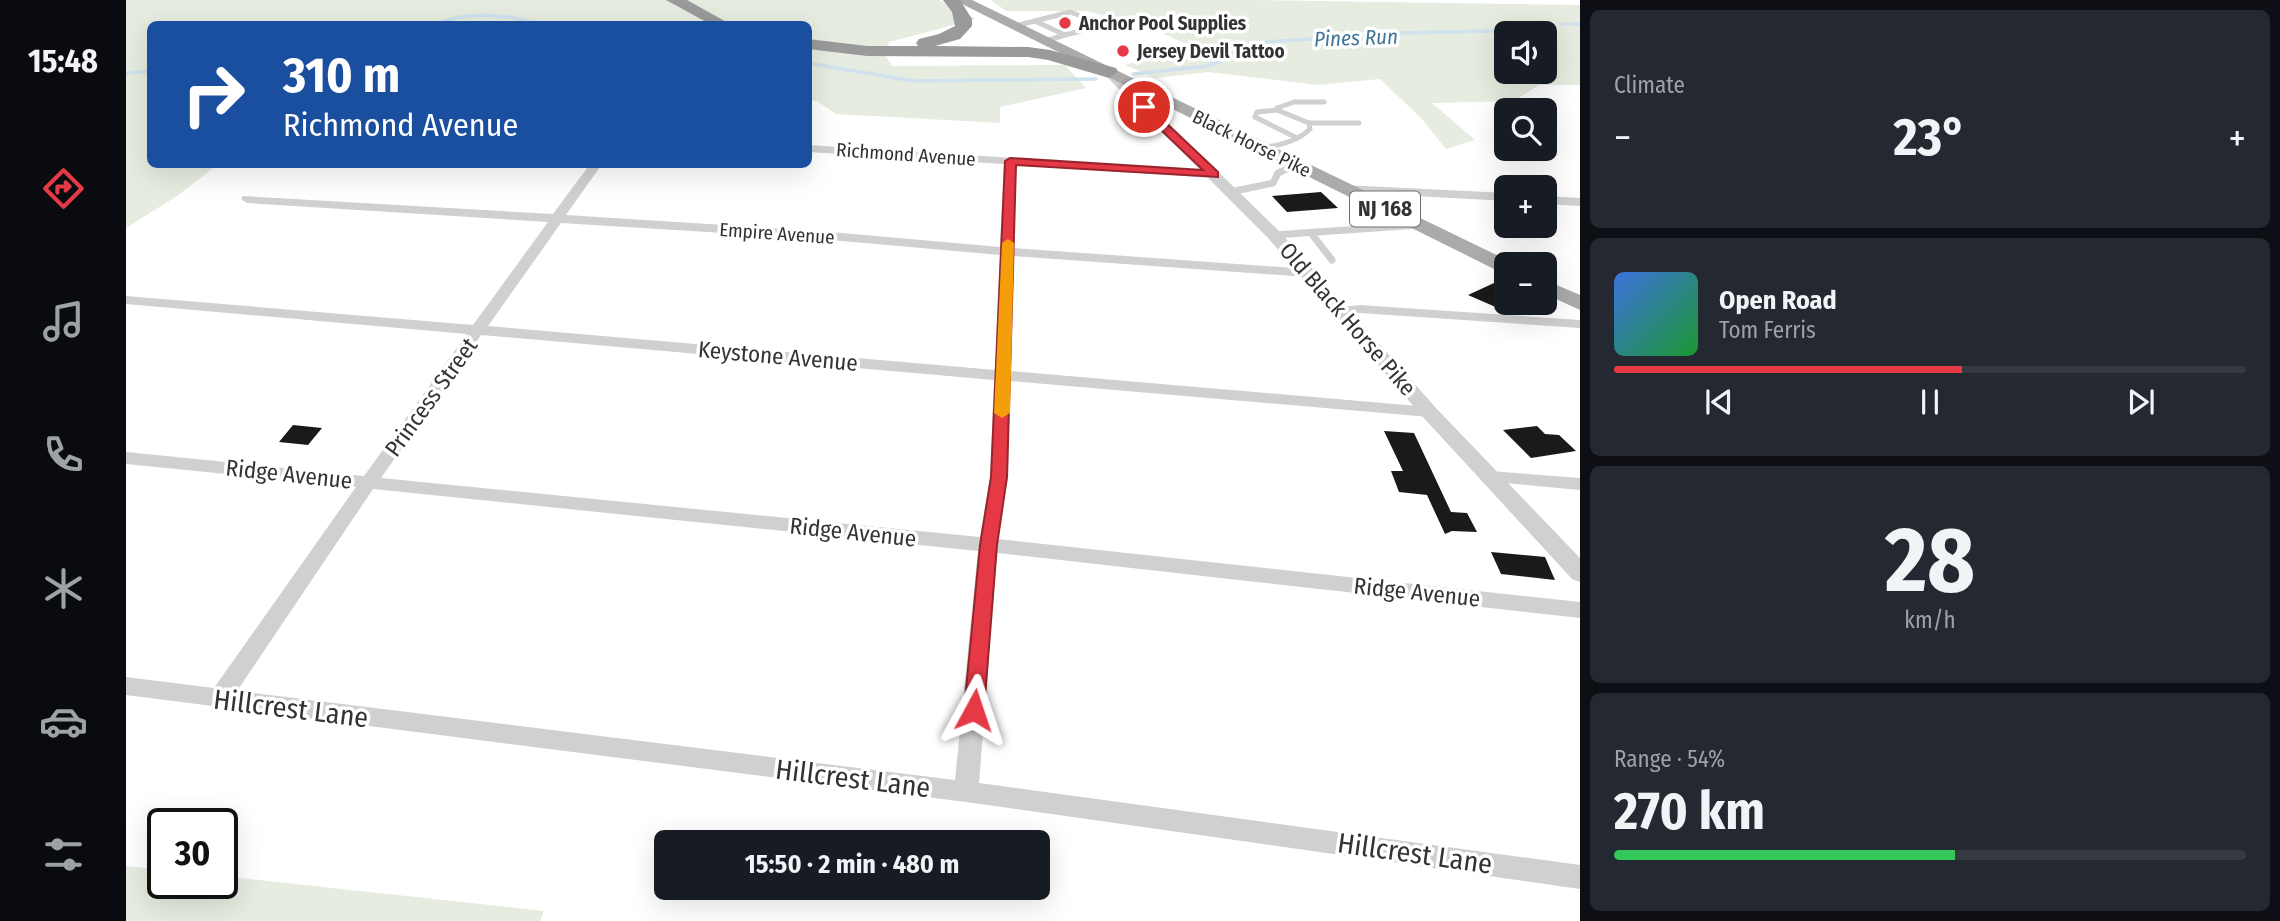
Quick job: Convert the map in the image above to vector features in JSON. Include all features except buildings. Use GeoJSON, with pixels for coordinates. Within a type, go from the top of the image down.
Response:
{"type":"FeatureCollection","features":[{"type":"Feature","properties":{"kind":"highway"},"geometry":{"type":"LineString","coordinates":[[674,0],[716,21]]}},
{"type":"Feature","properties":{"kind":"highway"},"geometry":{"type":"LineString","coordinates":[[812,39],[897,46],[937,40],[963,28],[966,21],[963,13],[951,0]]}},
{"type":"Feature","properties":{"kind":"highway"},"geometry":{"type":"LineString","coordinates":[[715,2],[718,15],[733,21]]}},
{"type":"Feature","properties":{"kind":"highway"},"geometry":{"type":"LineString","coordinates":[[812,44],[867,51],[1028,52],[1059,57],[1109,72]]}},
{"type":"Feature","properties":{"kind":"main road","name":"Black Horse Pike"},"geometry":{"type":"LineString","coordinates":[[961,0],[1494,262]]}},
{"type":"Feature","properties":{"kind":"main road"},"geometry":{"type":"LineString","coordinates":[[1557,292],[1580,303]]}},
{"type":"Feature","properties":{"kind":"street","name":"Old Black Horse Pike"},"geometry":{"type":"LineString","coordinates":[[1109,72],[1274,235],[1429,412],[1580,573]]}},
{"type":"Feature","properties":{"kind":"street","name":"Richmond Avenue"},"geometry":{"type":"LineString","coordinates":[[812,148],[1214,174]]}},
{"type":"Feature","properties":{"kind":"street"},"geometry":{"type":"LineString","coordinates":[[966,792],[988,545],[999,477],[1010,161]]}},
{"type":"Feature","properties":{"kind":"street","name":"Princess Street"},"geometry":{"type":"LineString","coordinates":[[219,699],[368,483],[594,168]]}},
{"type":"Feature","properties":{"kind":"street"},"geometry":{"type":"LineString","coordinates":[[1344,189],[1494,196]]}},
{"type":"Feature","properties":{"kind":"street","name":"Empire Avenue"},"geometry":{"type":"LineString","coordinates":[[247,199],[819,235],[1307,273]]}},
{"type":"Feature","properties":{"kind":"street"},"geometry":{"type":"LineString","coordinates":[[1557,201],[1580,202]]}},
{"type":"Feature","properties":{"kind":"street","name":"Keystone Avenue"},"geometry":{"type":"LineString","coordinates":[[126,300],[1429,412]]}},
{"type":"Feature","properties":{"kind":"street"},"geometry":{"type":"LineString","coordinates":[[1341,312],[1360,309],[1580,324]]}},
{"type":"Feature","properties":{"kind":"street","name":"Ridge Avenue"},"geometry":{"type":"LineString","coordinates":[[126,458],[988,545],[1580,610]]}},
{"type":"Feature","properties":{"kind":"street"},"geometry":{"type":"LineString","coordinates":[[1490,477],[1580,484]]}},
{"type":"Feature","properties":{"kind":"street","name":"Hillcrest Lane"},"geometry":{"type":"LineString","coordinates":[[126,686],[966,792],[1580,877]]}},
{"type":"Feature","properties":{"kind":"lane"},"geometry":{"type":"LineString","coordinates":[[1014,26],[1070,12],[1106,24],[1045,41]]}},
{"type":"Feature","properties":{"kind":"lane"},"geometry":{"type":"LineString","coordinates":[[1035,21],[1065,35]]}},
{"type":"Feature","properties":{"kind":"lane"},"geometry":{"type":"LineString","coordinates":[[1297,138],[1255,117],[1257,112],[1294,102],[1324,102]]}},
{"type":"Feature","properties":{"kind":"lane"},"geometry":{"type":"LineString","coordinates":[[1277,108],[1309,122],[1359,123]]}},
{"type":"Feature","properties":{"kind":"lane"},"geometry":{"type":"LineString","coordinates":[[1264,149],[1305,135],[1310,128],[1309,122]]}},
{"type":"Feature","properties":{"kind":"lane"},"geometry":{"type":"LineString","coordinates":[[1230,192],[1273,183],[1278,173],[1296,165]]}},
{"type":"Feature","properties":{"kind":"lane"},"geometry":{"type":"LineString","coordinates":[[1274,235],[1419,225]]}},
{"type":"Feature","properties":{"kind":"lane"},"geometry":{"type":"LineString","coordinates":[[1311,233],[1332,260]]}},
{"type":"Feature","properties":{"kind":"shaded area"},"geometry":{"type":"Polygon","coordinates":[[[126,0],[939,0],[976,19],[889,42],[885,55],[892,66],[1065,65],[1086,88],[1000,107],[1000,123],[836,114],[812,100],[812,21],[147,21],[147,168],[213,168],[177,196],[126,228],[126,0]]]}},
{"type":"Feature","properties":{"kind":"shaded area"},"geometry":{"type":"Polygon","coordinates":[[[991,0],[1248,0],[1580,5],[1580,85],[1539,85],[1519,98],[1494,98],[1494,101],[1432,103],[1475,140],[1446,149],[1422,119],[1380,79],[1318,85],[1208,72],[1156,78],[1125,65],[1193,47],[1151,28],[1087,11],[1006,11],[991,0]]]}},
{"type":"Feature","properties":{"kind":"shaded area"},"geometry":{"type":"Polygon","coordinates":[[[126,866],[147,868],[147,899],[238,899],[238,878],[544,911],[540,921],[126,921],[126,866]]]}},
{"type":"Feature","properties":{"kind":"waterway","name":"Pines Run"},"geometry":{"type":"LineString","coordinates":[[445,21],[487,15],[526,21]]}},
{"type":"Feature","properties":{"kind":"waterway","name":"Pines Run"},"geometry":{"type":"LineString","coordinates":[[1561,24],[1580,24]]}},
{"type":"Feature","properties":{"kind":"waterway","name":"Pines Run"},"geometry":{"type":"LineString","coordinates":[[1133,74],[1207,66],[1220,62],[1233,53],[1268,42],[1400,33],[1494,31]]}},
{"type":"Feature","properties":{"kind":"waterway","name":"Pines Run"},"geometry":{"type":"LineString","coordinates":[[812,64],[913,81],[1096,79]]}},
{"type":"Feature","properties":{"kind":"waterway","name":"Pines Run"},"geometry":{"type":"LineString","coordinates":[[126,73],[147,71]]}},
{"type":"Feature","properties":{"kind":"slow traffic"},"geometry":{"type":"LineString","coordinates":[[1002,413],[1008,243]]}},
{"type":"Feature","properties":{"kind":"place","name":"Anchor Pool Supplies"},"geometry":{"type":"Point","coordinates":[1065,23]}},
{"type":"Feature","properties":{"kind":"place","name":"Jersey Devil Tattoo"},"geometry":{"type":"Point","coordinates":[1123,51]}},
{"type":"Feature","properties":{"kind":"route"},"geometry":{"type":"LineString","coordinates":[[974,710],[988,545],[999,477],[1010,161],[1214,174],[1144,107]]}}]}
